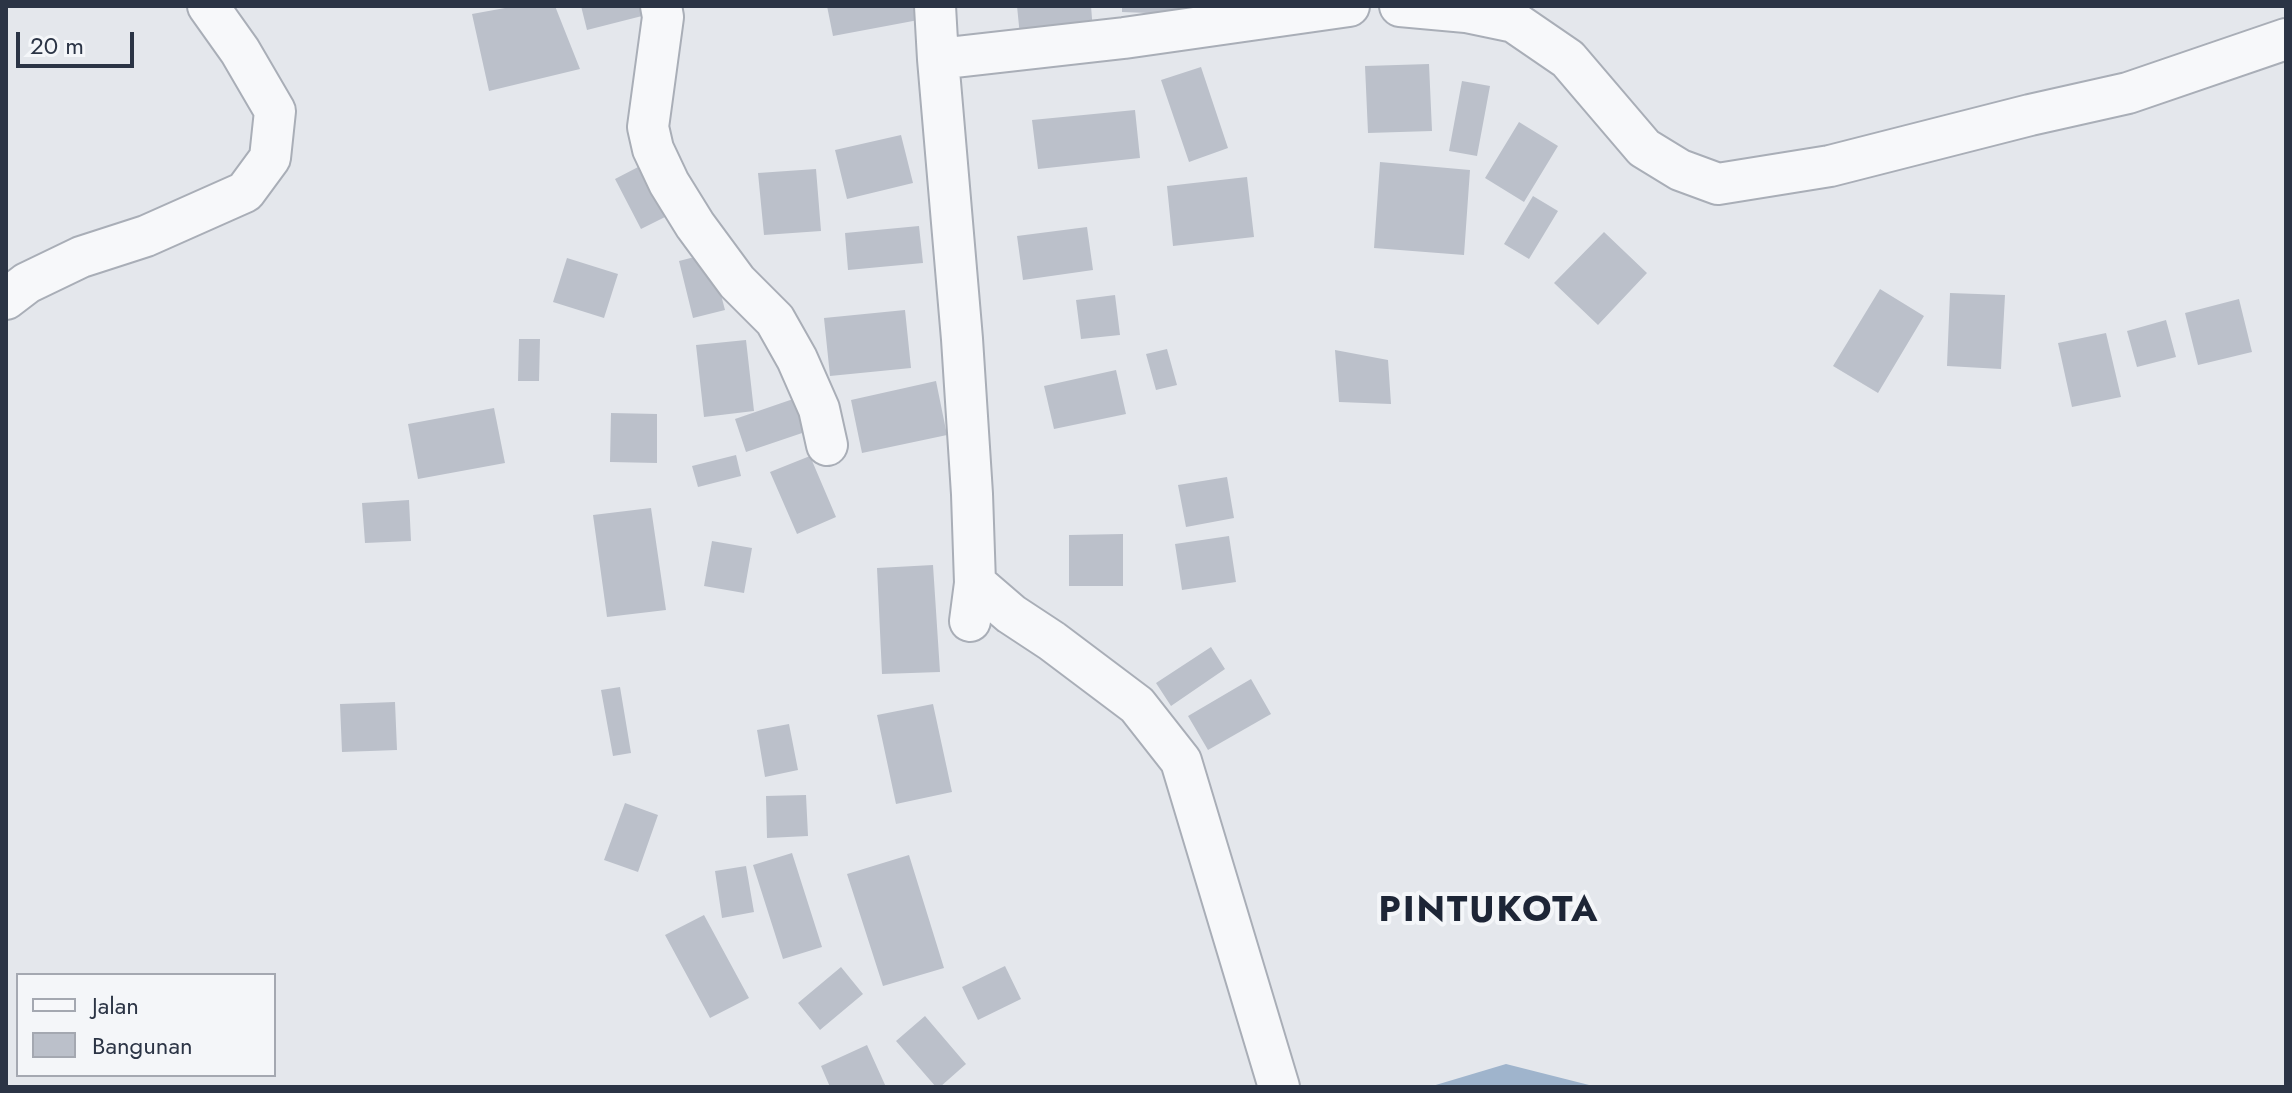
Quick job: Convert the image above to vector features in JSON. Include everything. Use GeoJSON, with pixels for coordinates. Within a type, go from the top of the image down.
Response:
{"type":"FeatureCollection","features":[{"type":"Feature","properties":{"kind":"street"},"geometry":{"type":"LineString","coordinates":[[6,299],[27,283],[81,257],[146,236],[245,192],[270,158],[275,111],[240,51],[208,6]]}},
{"type":"Feature","properties":{"kind":"street"},"geometry":{"type":"LineString","coordinates":[[661,6],[663,17],[648,127],[653,149],[669,183],[695,225],[737,282],[775,320],[797,359],[819,409],[827,445]]}},
{"type":"Feature","properties":{"kind":"street"},"geometry":{"type":"LineString","coordinates":[[935,6],[962,339],[972,602],[1011,614],[1137,705],[1181,761],[1279,1087]]}},
{"type":"Feature","properties":{"kind":"street"},"geometry":{"type":"LineString","coordinates":[[938,59],[1124,38],[1236,13],[1349,6]]}},
{"type":"Feature","properties":{"kind":"street"},"geometry":{"type":"LineString","coordinates":[[1400,6],[1466,12],[1514,22],[1568,59],[1644,148],[1680,170],[1718,184],[1830,166],[2128,93],[2286,39]]}},
{"type":"Feature","properties":{"kind":"water"},"geometry":{"type":"Polygon","coordinates":[[[1506,1064],[1597,1087],[1429,1087],[1506,1064]]]}},
{"type":"Feature","properties":{"kind":"building"},"geometry":{"type":"Polygon","coordinates":[[[516,6],[555,6],[580,69],[489,91],[472,14],[516,6]]]}},
{"type":"Feature","properties":{"kind":"building"},"geometry":{"type":"Polygon","coordinates":[[[581,6],[639,6],[642,16],[587,30],[581,6]]]}},
{"type":"Feature","properties":{"kind":"building"},"geometry":{"type":"Polygon","coordinates":[[[827,6],[927,6],[929,18],[833,36],[827,6]]]}},
{"type":"Feature","properties":{"kind":"building"},"geometry":{"type":"Polygon","coordinates":[[[1017,6],[1091,6],[1093,31],[1020,36],[1017,6]]]}},
{"type":"Feature","properties":{"kind":"building"},"geometry":{"type":"Polygon","coordinates":[[[1122,6],[1201,6],[1201,15],[1122,12],[1122,6]]]}},
{"type":"Feature","properties":{"kind":"building"},"geometry":{"type":"Polygon","coordinates":[[[1429,64],[1432,131],[1368,133],[1365,66],[1429,64]]]}},
{"type":"Feature","properties":{"kind":"building"},"geometry":{"type":"Polygon","coordinates":[[[1201,67],[1228,148],[1189,162],[1161,80],[1201,67]]]}},
{"type":"Feature","properties":{"kind":"building"},"geometry":{"type":"Polygon","coordinates":[[[1462,81],[1490,86],[1477,156],[1449,151],[1462,81]]]}},
{"type":"Feature","properties":{"kind":"building"},"geometry":{"type":"Polygon","coordinates":[[[1135,110],[1140,158],[1038,169],[1032,120],[1135,110]]]}},
{"type":"Feature","properties":{"kind":"building"},"geometry":{"type":"Polygon","coordinates":[[[1519,122],[1558,146],[1524,202],[1485,178],[1519,122]]]}},
{"type":"Feature","properties":{"kind":"building"},"geometry":{"type":"Polygon","coordinates":[[[901,135],[913,183],[847,199],[835,150],[901,135]]]}},
{"type":"Feature","properties":{"kind":"building"},"geometry":{"type":"Polygon","coordinates":[[[1380,162],[1470,170],[1464,255],[1374,248],[1380,162]]]}},
{"type":"Feature","properties":{"kind":"building"},"geometry":{"type":"Polygon","coordinates":[[[642,165],[669,215],[641,229],[615,179],[642,165]]]}},
{"type":"Feature","properties":{"kind":"building"},"geometry":{"type":"Polygon","coordinates":[[[816,169],[821,231],[764,235],[758,173],[816,169]]]}},
{"type":"Feature","properties":{"kind":"building"},"geometry":{"type":"Polygon","coordinates":[[[1247,177],[1254,237],[1173,246],[1167,186],[1247,177]]]}},
{"type":"Feature","properties":{"kind":"building"},"geometry":{"type":"Polygon","coordinates":[[[1533,196],[1558,211],[1529,259],[1504,244],[1533,196]]]}},
{"type":"Feature","properties":{"kind":"building"},"geometry":{"type":"Polygon","coordinates":[[[919,226],[923,263],[848,270],[845,233],[919,226]]]}},
{"type":"Feature","properties":{"kind":"building"},"geometry":{"type":"Polygon","coordinates":[[[1087,227],[1093,270],[1023,280],[1017,236],[1087,227]]]}},
{"type":"Feature","properties":{"kind":"building"},"geometry":{"type":"Polygon","coordinates":[[[1604,232],[1647,273],[1598,325],[1554,283],[1604,232]]]}},
{"type":"Feature","properties":{"kind":"building"},"geometry":{"type":"Polygon","coordinates":[[[710,253],[725,310],[693,318],[679,261],[710,253]]]}},
{"type":"Feature","properties":{"kind":"building"},"geometry":{"type":"Polygon","coordinates":[[[567,258],[618,274],[604,318],[553,302],[567,258]]]}},
{"type":"Feature","properties":{"kind":"building"},"geometry":{"type":"Polygon","coordinates":[[[1880,289],[1924,316],[1878,393],[1833,366],[1880,289]]]}},
{"type":"Feature","properties":{"kind":"building"},"geometry":{"type":"Polygon","coordinates":[[[1950,293],[2005,295],[2001,369],[1947,366],[1950,293]]]}},
{"type":"Feature","properties":{"kind":"building"},"geometry":{"type":"Polygon","coordinates":[[[1115,295],[1120,335],[1081,339],[1076,300],[1115,295]]]}},
{"type":"Feature","properties":{"kind":"building"},"geometry":{"type":"Polygon","coordinates":[[[2239,299],[2252,352],[2198,365],[2185,313],[2239,299]]]}},
{"type":"Feature","properties":{"kind":"building"},"geometry":{"type":"Polygon","coordinates":[[[905,310],[911,368],[830,376],[824,318],[905,310]]]}},
{"type":"Feature","properties":{"kind":"building"},"geometry":{"type":"Polygon","coordinates":[[[2166,320],[2176,357],[2137,367],[2127,331],[2166,320]]]}},
{"type":"Feature","properties":{"kind":"building"},"geometry":{"type":"Polygon","coordinates":[[[2106,333],[2121,397],[2072,407],[2058,343],[2106,333]]]}},
{"type":"Feature","properties":{"kind":"building"},"geometry":{"type":"Polygon","coordinates":[[[519,339],[540,339],[539,381],[518,381],[519,339]]]}},
{"type":"Feature","properties":{"kind":"building"},"geometry":{"type":"Polygon","coordinates":[[[746,340],[754,411],[704,417],[696,345],[746,340]]]}},
{"type":"Feature","properties":{"kind":"building"},"geometry":{"type":"Polygon","coordinates":[[[1167,349],[1177,385],[1156,390],[1146,354],[1167,349]]]}},
{"type":"Feature","properties":{"kind":"building"},"geometry":{"type":"Polygon","coordinates":[[[1335,350],[1388,360],[1391,404],[1339,402],[1335,350]]]}},
{"type":"Feature","properties":{"kind":"building"},"geometry":{"type":"Polygon","coordinates":[[[1116,370],[1126,414],[1054,429],[1044,386],[1116,370]]]}},
{"type":"Feature","properties":{"kind":"building"},"geometry":{"type":"Polygon","coordinates":[[[936,381],[947,435],[862,453],[851,400],[936,381]]]}},
{"type":"Feature","properties":{"kind":"building"},"geometry":{"type":"Polygon","coordinates":[[[799,397],[811,430],[746,452],[735,419],[799,397]]]}},
{"type":"Feature","properties":{"kind":"building"},"geometry":{"type":"Polygon","coordinates":[[[494,408],[505,463],[418,479],[408,424],[494,408]]]}},
{"type":"Feature","properties":{"kind":"building"},"geometry":{"type":"Polygon","coordinates":[[[611,413],[657,414],[657,463],[610,462],[611,413]]]}},
{"type":"Feature","properties":{"kind":"building"},"geometry":{"type":"Polygon","coordinates":[[[736,455],[741,476],[698,487],[692,466],[736,455]]]}},
{"type":"Feature","properties":{"kind":"building"},"geometry":{"type":"Polygon","coordinates":[[[810,456],[836,517],[797,534],[770,472],[810,456]]]}},
{"type":"Feature","properties":{"kind":"building"},"geometry":{"type":"Polygon","coordinates":[[[1227,477],[1234,518],[1186,527],[1178,485],[1227,477]]]}},
{"type":"Feature","properties":{"kind":"building"},"geometry":{"type":"Polygon","coordinates":[[[409,500],[411,541],[365,543],[362,503],[409,500]]]}},
{"type":"Feature","properties":{"kind":"building"},"geometry":{"type":"Polygon","coordinates":[[[651,508],[666,610],[607,617],[593,515],[651,508]]]}},
{"type":"Feature","properties":{"kind":"building"},"geometry":{"type":"Polygon","coordinates":[[[1123,534],[1123,586],[1069,586],[1069,535],[1123,534]]]}},
{"type":"Feature","properties":{"kind":"building"},"geometry":{"type":"Polygon","coordinates":[[[1229,536],[1236,582],[1182,590],[1175,544],[1229,536]]]}},
{"type":"Feature","properties":{"kind":"building"},"geometry":{"type":"Polygon","coordinates":[[[712,541],[752,548],[744,593],[704,586],[712,541]]]}},
{"type":"Feature","properties":{"kind":"building"},"geometry":{"type":"Polygon","coordinates":[[[933,565],[940,672],[882,674],[877,568],[933,565]]]}},
{"type":"Feature","properties":{"kind":"building"},"geometry":{"type":"Polygon","coordinates":[[[1211,647],[1225,669],[1171,706],[1156,683],[1211,647]]]}},
{"type":"Feature","properties":{"kind":"building"},"geometry":{"type":"Polygon","coordinates":[[[1251,679],[1271,714],[1208,750],[1188,716],[1251,679]]]}},
{"type":"Feature","properties":{"kind":"building"},"geometry":{"type":"Polygon","coordinates":[[[620,687],[631,753],[613,756],[601,690],[620,687]]]}},
{"type":"Feature","properties":{"kind":"building"},"geometry":{"type":"Polygon","coordinates":[[[395,702],[397,750],[342,752],[340,704],[395,702]]]}},
{"type":"Feature","properties":{"kind":"building"},"geometry":{"type":"Polygon","coordinates":[[[933,704],[952,792],[896,804],[877,715],[933,704]]]}},
{"type":"Feature","properties":{"kind":"building"},"geometry":{"type":"Polygon","coordinates":[[[789,724],[798,770],[765,777],[757,730],[789,724]]]}},
{"type":"Feature","properties":{"kind":"building"},"geometry":{"type":"Polygon","coordinates":[[[806,795],[808,836],[767,838],[766,796],[806,795]]]}},
{"type":"Feature","properties":{"kind":"building"},"geometry":{"type":"Polygon","coordinates":[[[625,803],[658,815],[638,872],[604,860],[625,803]]]}},
{"type":"Feature","properties":{"kind":"building"},"geometry":{"type":"Polygon","coordinates":[[[792,853],[822,947],[783,959],[753,865],[792,853]]]}},
{"type":"Feature","properties":{"kind":"building"},"geometry":{"type":"Polygon","coordinates":[[[909,855],[944,968],[883,986],[847,874],[909,855]]]}},
{"type":"Feature","properties":{"kind":"building"},"geometry":{"type":"Polygon","coordinates":[[[746,866],[754,912],[722,918],[715,871],[746,866]]]}},
{"type":"Feature","properties":{"kind":"building"},"geometry":{"type":"Polygon","coordinates":[[[704,915],[749,998],[710,1018],[665,935],[704,915]]]}},
{"type":"Feature","properties":{"kind":"building"},"geometry":{"type":"Polygon","coordinates":[[[1005,966],[1021,999],[978,1020],[962,987],[1005,966]]]}},
{"type":"Feature","properties":{"kind":"building"},"geometry":{"type":"Polygon","coordinates":[[[841,967],[863,994],[820,1030],[798,1003],[841,967]]]}},
{"type":"Feature","properties":{"kind":"building"},"geometry":{"type":"Polygon","coordinates":[[[925,1016],[966,1064],[940,1087],[936,1087],[896,1041],[925,1016]]]}},
{"type":"Feature","properties":{"kind":"building"},"geometry":{"type":"Polygon","coordinates":[[[867,1045],[886,1087],[830,1087],[821,1066],[867,1045]]]}},
{"type":"Feature","properties":{"kind":"district","name":"PINTUKOTA"},"geometry":{"type":"Point","coordinates":[1489,912]}}]}
